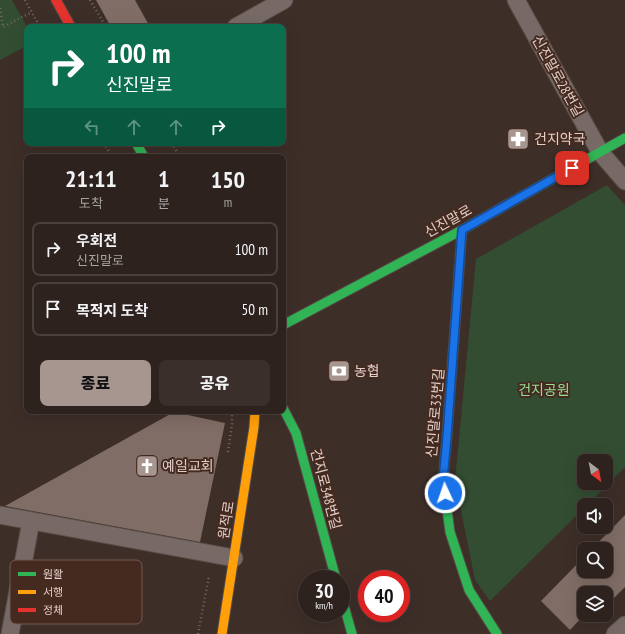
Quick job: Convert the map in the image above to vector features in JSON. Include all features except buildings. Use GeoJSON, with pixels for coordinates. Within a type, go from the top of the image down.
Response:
{"type":"FeatureCollection","features":[{"type":"Feature","properties":{"kind":"street"},"geometry":{"type":"LineString","coordinates":[[56,0],[69,24]]}},
{"type":"Feature","properties":{"kind":"street"},"geometry":{"type":"LineString","coordinates":[[241,24],[284,0]]}},
{"type":"Feature","properties":{"kind":"street","name":"신진말로28번길"},"geometry":{"type":"LineString","coordinates":[[516,0],[600,152],[625,181]]}},
{"type":"Feature","properties":{"kind":"street","name":"신진말로"},"geometry":{"type":"LineString","coordinates":[[286,323],[462,230],[625,138]]}},
{"type":"Feature","properties":{"kind":"street","name":"신진말로33번길"},"geometry":{"type":"LineString","coordinates":[[462,230],[443,480],[450,532],[469,590],[497,634]]}},
{"type":"Feature","properties":{"kind":"street","name":"원적로"},"geometry":{"type":"LineString","coordinates":[[222,634],[255,414]]}},
{"type":"Feature","properties":{"kind":"street","name":"건지로348번길"},"geometry":{"type":"LineString","coordinates":[[286,414],[296,433],[334,570]]}},
{"type":"Feature","properties":{"kind":"street"},"geometry":{"type":"LineString","coordinates":[[0,515],[234,558]]}},
{"type":"Feature","properties":{"kind":"street"},"geometry":{"type":"LineString","coordinates":[[24,560],[31,521]]}},
{"type":"Feature","properties":{"kind":"street"},"geometry":{"type":"LineString","coordinates":[[349,622],[352,634]]}},
{"type":"Feature","properties":{"kind":"street"},"geometry":{"type":"LineString","coordinates":[[10,634],[12,624]]}},
{"type":"Feature","properties":{"kind":"street"},"geometry":{"type":"LineString","coordinates":[[615,634],[625,625]]}},
{"type":"Feature","properties":{"kind":"path"},"geometry":{"type":"LineString","coordinates":[[25,0],[38,24]]}},
{"type":"Feature","properties":{"kind":"path"},"geometry":{"type":"LineString","coordinates":[[90,0],[104,24]]}},
{"type":"Feature","properties":{"kind":"path"},"geometry":{"type":"LineString","coordinates":[[0,8],[3,27]]}},
{"type":"Feature","properties":{"kind":"path"},"geometry":{"type":"LineString","coordinates":[[0,30],[32,12]]}},
{"type":"Feature","properties":{"kind":"path"},"geometry":{"type":"LineString","coordinates":[[228,455],[232,414]]}},
{"type":"Feature","properties":{"kind":"path"},"geometry":{"type":"LineString","coordinates":[[198,634],[213,554]]}},
{"type":"Feature","properties":{"kind":"green space"},"geometry":{"type":"Polygon","coordinates":[[[0,0],[12,0],[25,24],[24,24],[24,48],[0,60],[0,0]]]}},
{"type":"Feature","properties":{"kind":"green space","name":"건지공원"},"geometry":{"type":"Polygon","coordinates":[[[607,185],[625,205],[625,467],[613,479],[613,454],[577,454],[577,490],[602,490],[594,498],[577,498],[577,515],[490,601],[475,580],[455,481],[476,259],[607,185]]]}},
{"type":"Feature","properties":{"kind":"traffic: fast"},"geometry":{"type":"LineString","coordinates":[[286,323],[462,230],[625,138]]}},
{"type":"Feature","properties":{"kind":"traffic: fast"},"geometry":{"type":"LineString","coordinates":[[138,146],[142,154]]}},
{"type":"Feature","properties":{"kind":"traffic: fast"},"geometry":{"type":"LineString","coordinates":[[286,414],[296,433],[334,570]]}},
{"type":"Feature","properties":{"kind":"traffic: fast"},"geometry":{"type":"LineString","coordinates":[[447,436],[443,480],[450,532],[469,590],[497,634]]}},
{"type":"Feature","properties":{"kind":"traffic: fast"},"geometry":{"type":"LineString","coordinates":[[349,622],[352,634]]}},
{"type":"Feature","properties":{"kind":"traffic: slow"},"geometry":{"type":"LineString","coordinates":[[447,436],[462,230]]}},
{"type":"Feature","properties":{"kind":"traffic: slow"},"geometry":{"type":"LineString","coordinates":[[222,634],[255,414]]}},
{"type":"Feature","properties":{"kind":"traffic: jam"},"geometry":{"type":"LineString","coordinates":[[56,0],[69,24]]}},
{"type":"Feature","properties":{"kind":"place","name":"건지약국"},"geometry":{"type":"Point","coordinates":[518,139]}},
{"type":"Feature","properties":{"kind":"place","name":"농협"},"geometry":{"type":"Point","coordinates":[339,371]}},
{"type":"Feature","properties":{"kind":"place","name":"예일교회"},"geometry":{"type":"Point","coordinates":[147,466]}},
{"type":"Feature","properties":{"kind":"route"},"geometry":{"type":"LineString","coordinates":[[445,493],[443,480],[462,230],[572,168]]}}]}
